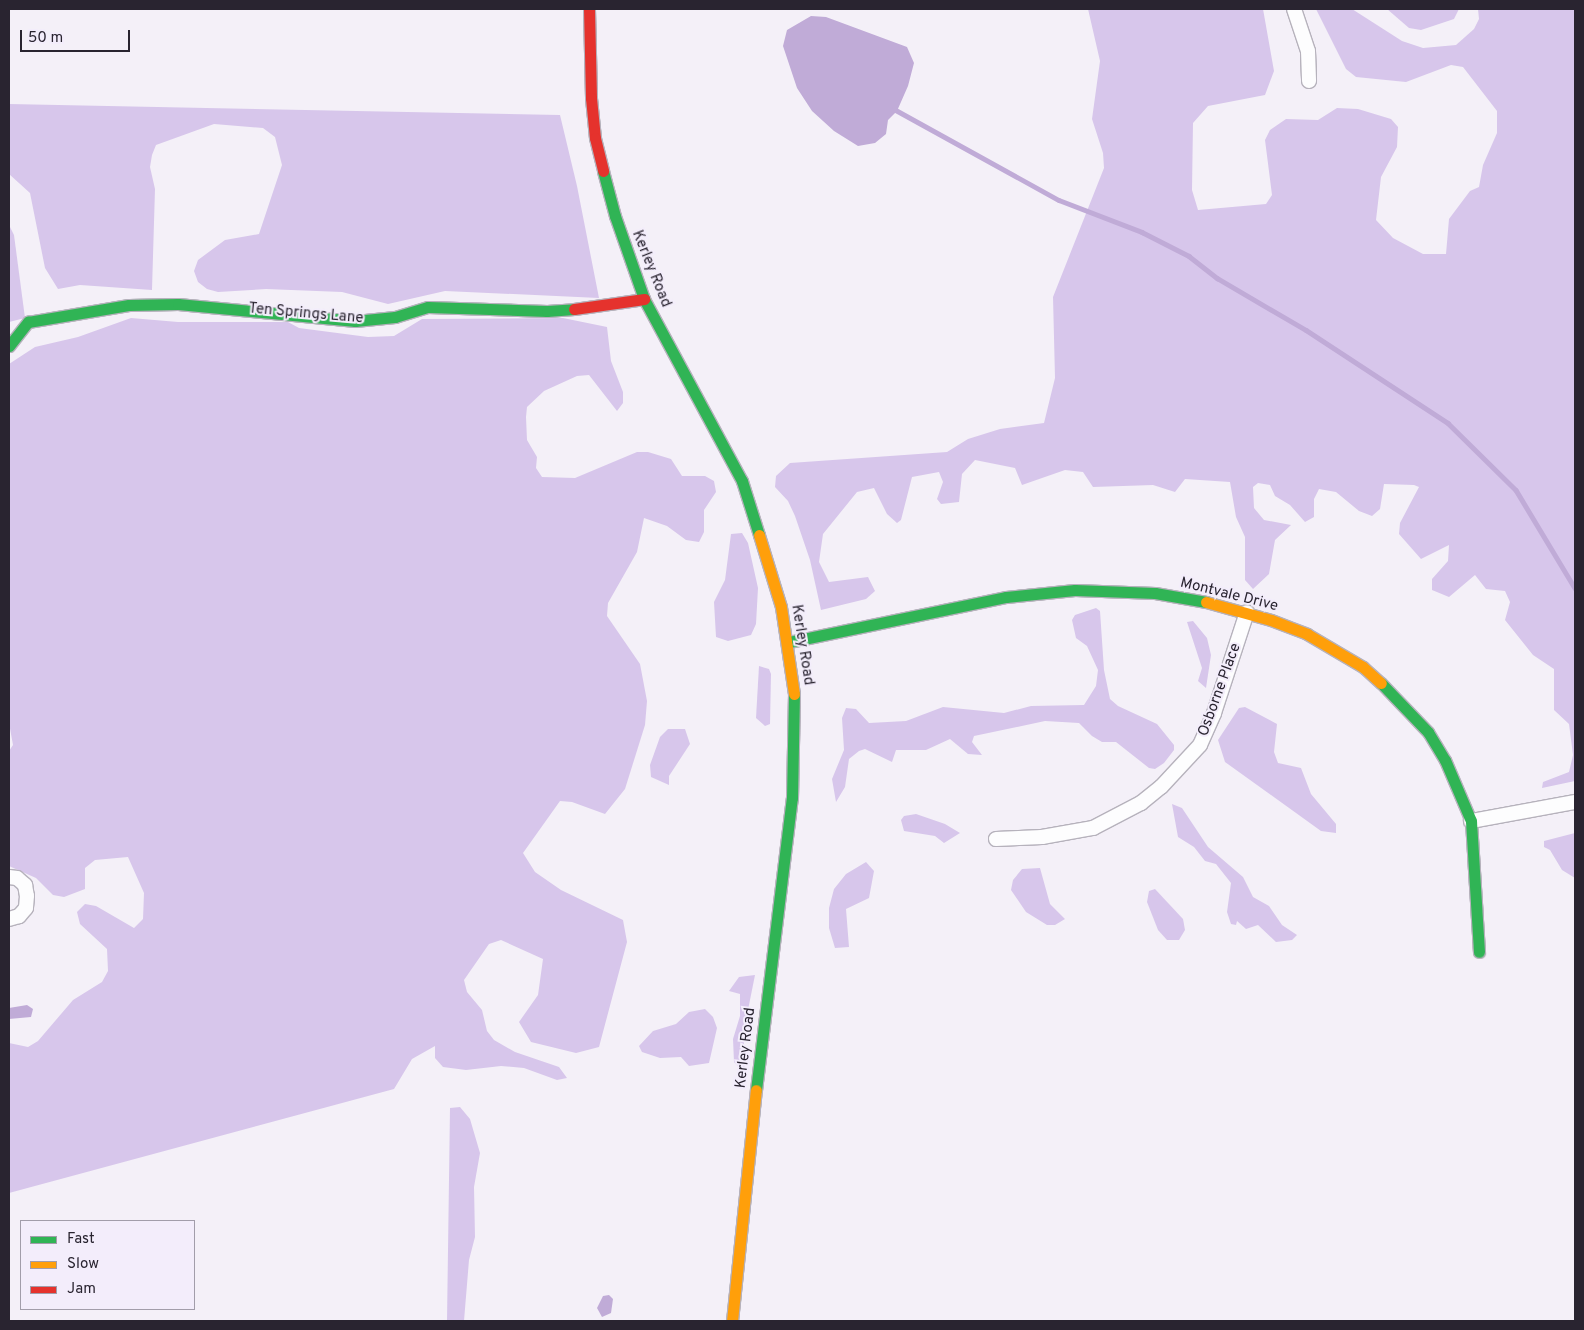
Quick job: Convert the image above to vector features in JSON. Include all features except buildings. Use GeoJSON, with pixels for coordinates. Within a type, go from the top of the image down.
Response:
{"type":"FeatureCollection","features":[{"type":"Feature","properties":{"kind":"street","name":"Kerley Road"},"geometry":{"type":"LineString","coordinates":[[589,9],[591,98],[595,138],[614,216],[644,299],[742,481],[768,558],[789,642],[796,712],[792,798],[746,1168],[732,1321]]}},
{"type":"Feature","properties":{"kind":"street"},"geometry":{"type":"LineString","coordinates":[[1294,9],[1308,51],[1309,81]]}},
{"type":"Feature","properties":{"kind":"street","name":"Ten Springs Lane"},"geometry":{"type":"LineString","coordinates":[[9,346],[28,322],[129,305],[178,304],[355,321],[395,317],[428,307],[547,311],[616,305],[644,299]]}},
{"type":"Feature","properties":{"kind":"street","name":"Montvale Drive"},"geometry":{"type":"LineString","coordinates":[[789,642],[1006,597],[1075,590],[1155,593],[1247,612],[1335,648],[1388,688],[1428,732],[1441,753],[1471,821],[1479,952]]}},
{"type":"Feature","properties":{"kind":"street","name":"Osborne Place"},"geometry":{"type":"LineString","coordinates":[[996,839],[1042,837],[1093,828],[1141,803],[1161,787],[1200,745],[1214,713],[1247,612]]}},
{"type":"Feature","properties":{"kind":"street"},"geometry":{"type":"LineString","coordinates":[[1471,821],[1575,802]]}},
{"type":"Feature","properties":{"kind":"street"},"geometry":{"type":"LineString","coordinates":[[9,877],[17,878],[25,885],[27,896],[26,908],[19,916],[9,919]]}},
{"type":"Feature","properties":{"kind":"shaded area"},"geometry":{"type":"Polygon","coordinates":[[[1088,9],[1263,9],[1274,71],[1265,95],[1208,106],[1193,123],[1192,190],[1198,210],[1266,204],[1272,195],[1265,140],[1270,130],[1286,119],[1318,120],[1337,108],[1358,109],[1391,119],[1398,127],[1397,147],[1381,177],[1376,220],[1393,238],[1423,254],[1446,254],[1449,219],[1470,191],[1479,187],[1483,165],[1497,133],[1497,111],[1463,67],[1451,65],[1406,82],[1356,77],[1346,69],[1316,9],[1352,9],[1402,41],[1423,48],[1456,45],[1474,29],[1479,19],[1478,9],[1575,9],[1575,781],[1542,788],[1543,782],[1569,772],[1573,755],[1569,724],[1554,710],[1554,669],[1533,655],[1505,620],[1510,602],[1505,591],[1486,589],[1475,575],[1449,597],[1432,590],[1432,579],[1448,561],[1449,545],[1421,559],[1399,534],[1400,523],[1419,487],[1414,485],[1384,484],[1380,509],[1372,516],[1359,511],[1336,492],[1319,489],[1314,499],[1314,517],[1305,522],[1290,505],[1275,496],[1270,485],[1258,483],[1253,487],[1254,508],[1264,520],[1291,525],[1275,540],[1269,574],[1253,589],[1245,580],[1245,537],[1236,517],[1230,482],[1185,479],[1175,492],[1153,485],[1093,487],[1083,472],[1065,470],[1022,485],[1015,468],[975,460],[962,474],[959,502],[941,504],[937,499],[943,482],[939,472],[912,477],[901,520],[897,523],[887,514],[874,488],[857,492],[823,534],[819,562],[829,582],[868,577],[875,591],[866,599],[821,610],[810,560],[795,516],[788,501],[775,487],[776,476],[790,463],[947,452],[968,439],[1000,429],[1044,423],[1055,378],[1053,297],[1104,168],[1103,153],[1092,119],[1100,61],[1088,9]]]}},
{"type":"Feature","properties":{"kind":"shaded area"},"geometry":{"type":"Polygon","coordinates":[[[1387,9],[1459,9],[1454,19],[1421,30],[1409,28],[1387,9]]]}},
{"type":"Feature","properties":{"kind":"shaded area"},"geometry":{"type":"Polygon","coordinates":[[[811,16],[826,17],[907,47],[914,63],[908,86],[897,111],[888,120],[886,134],[875,143],[858,146],[834,131],[812,111],[797,88],[783,46],[787,30],[811,16]]]}},
{"type":"Feature","properties":{"kind":"shaded area"},"geometry":{"type":"Polygon","coordinates":[[[9,104],[560,115],[577,186],[599,298],[445,291],[388,304],[342,292],[266,289],[218,292],[207,289],[198,282],[194,271],[198,260],[225,240],[259,234],[282,165],[275,137],[263,128],[214,124],[156,145],[152,155],[150,167],[155,189],[152,290],[80,285],[58,289],[45,268],[30,193],[9,174],[9,104]]]}},
{"type":"Feature","properties":{"kind":"shaded area"},"geometry":{"type":"Polygon","coordinates":[[[9,225],[14,235],[25,318],[9,322],[9,225]]]}},
{"type":"Feature","properties":{"kind":"shaded area"},"geometry":{"type":"Polygon","coordinates":[[[131,318],[178,322],[288,322],[299,328],[368,337],[394,336],[422,319],[563,318],[607,327],[611,361],[623,392],[623,403],[617,411],[589,375],[577,376],[544,391],[527,407],[527,440],[537,457],[536,468],[542,477],[575,478],[637,452],[648,452],[671,459],[682,476],[705,476],[714,481],[716,492],[704,510],[704,532],[699,542],[686,540],[667,526],[644,518],[637,552],[608,603],[607,616],[640,664],[647,701],[645,725],[625,789],[605,814],[572,802],[560,801],[523,853],[535,872],[561,890],[623,920],[627,942],[599,1047],[576,1053],[531,1042],[519,1022],[538,995],[543,959],[501,940],[489,944],[464,980],[467,992],[482,1010],[487,1031],[494,1040],[515,1052],[559,1067],[567,1078],[557,1080],[524,1068],[501,1066],[466,1070],[443,1067],[435,1058],[435,1046],[412,1059],[394,1089],[9,1193],[9,1043],[28,1047],[38,1041],[73,1000],[102,982],[108,971],[107,949],[80,924],[77,912],[85,904],[96,906],[134,928],[143,919],[144,893],[128,857],[95,860],[85,868],[85,889],[64,897],[53,895],[36,878],[9,866],[9,751],[13,745],[9,723],[9,364],[35,347],[78,337],[131,318]]]}},
{"type":"Feature","properties":{"kind":"shaded area"},"geometry":{"type":"Polygon","coordinates":[[[742,533],[748,543],[758,588],[756,624],[751,635],[728,641],[716,637],[714,602],[725,580],[731,534],[742,533]]]}},
{"type":"Feature","properties":{"kind":"shaded area"},"geometry":{"type":"Polygon","coordinates":[[[1096,608],[1100,611],[1104,670],[1110,699],[1118,706],[1157,724],[1174,745],[1174,750],[1164,763],[1155,769],[1149,768],[1116,742],[1102,742],[1092,736],[1079,723],[1045,721],[974,736],[972,742],[982,755],[968,754],[950,739],[926,750],[896,750],[892,762],[865,749],[859,751],[849,759],[845,787],[836,802],[832,779],[844,750],[842,718],[846,708],[856,709],[869,723],[906,721],[943,707],[1004,713],[1031,706],[1084,705],[1096,686],[1098,670],[1087,646],[1076,638],[1072,620],[1075,615],[1096,608]]]}},
{"type":"Feature","properties":{"kind":"shaded area"},"geometry":{"type":"Polygon","coordinates":[[[1193,621],[1207,638],[1211,655],[1206,688],[1198,681],[1202,668],[1187,622],[1193,621]]]}},
{"type":"Feature","properties":{"kind":"shaded area"},"geometry":{"type":"Polygon","coordinates":[[[759,666],[769,669],[771,674],[770,724],[765,726],[756,718],[759,666]]]}},
{"type":"Feature","properties":{"kind":"shaded area"},"geometry":{"type":"Polygon","coordinates":[[[1245,707],[1277,724],[1274,752],[1278,763],[1301,768],[1311,794],[1336,824],[1336,833],[1321,831],[1225,762],[1218,740],[1239,708],[1245,707]]]}},
{"type":"Feature","properties":{"kind":"shaded area"},"geometry":{"type":"Polygon","coordinates":[[[668,729],[685,729],[690,744],[669,776],[669,785],[651,777],[650,765],[660,737],[668,729]]]}},
{"type":"Feature","properties":{"kind":"shaded area"},"geometry":{"type":"Polygon","coordinates":[[[1172,804],[1182,808],[1208,847],[1243,877],[1253,897],[1269,906],[1282,925],[1297,935],[1292,940],[1276,942],[1258,925],[1246,929],[1237,921],[1236,925],[1231,924],[1227,912],[1231,883],[1216,864],[1205,861],[1194,847],[1178,837],[1172,804]]]}},
{"type":"Feature","properties":{"kind":"shaded area"},"geometry":{"type":"Polygon","coordinates":[[[916,814],[945,824],[960,833],[944,843],[935,836],[904,831],[901,820],[904,816],[916,814]]]}},
{"type":"Feature","properties":{"kind":"shaded area"},"geometry":{"type":"Polygon","coordinates":[[[1575,833],[1575,878],[1562,870],[1550,850],[1544,847],[1544,841],[1575,833]]]}},
{"type":"Feature","properties":{"kind":"shaded area"},"geometry":{"type":"Polygon","coordinates":[[[866,862],[874,871],[869,898],[846,909],[849,947],[835,948],[829,928],[829,908],[834,889],[846,874],[866,862]]]}},
{"type":"Feature","properties":{"kind":"shaded area"},"geometry":{"type":"Polygon","coordinates":[[[1040,868],[1050,904],[1065,919],[1055,925],[1047,925],[1026,912],[1011,890],[1013,880],[1022,869],[1040,868]]]}},
{"type":"Feature","properties":{"kind":"shaded area"},"geometry":{"type":"Polygon","coordinates":[[[1155,889],[1183,919],[1185,930],[1179,940],[1167,940],[1158,930],[1147,902],[1149,891],[1155,889]]]}},
{"type":"Feature","properties":{"kind":"shaded area"},"geometry":{"type":"Polygon","coordinates":[[[755,975],[743,1035],[746,1061],[743,1072],[734,1062],[733,1039],[740,1016],[740,994],[729,991],[739,977],[755,975]]]}},
{"type":"Feature","properties":{"kind":"shaded area"},"geometry":{"type":"Polygon","coordinates":[[[27,1005],[33,1009],[31,1017],[9,1019],[9,1008],[27,1005]]]}},
{"type":"Feature","properties":{"kind":"shaded area"},"geometry":{"type":"Polygon","coordinates":[[[705,1009],[713,1017],[717,1028],[709,1063],[689,1066],[681,1057],[660,1058],[642,1052],[639,1046],[653,1031],[676,1024],[689,1012],[705,1009]]]}},
{"type":"Feature","properties":{"kind":"shaded area"},"geometry":{"type":"Polygon","coordinates":[[[460,1107],[470,1119],[480,1153],[474,1187],[475,1237],[469,1260],[464,1321],[447,1321],[450,1108],[460,1107]]]}},
{"type":"Feature","properties":{"kind":"shaded area"},"geometry":{"type":"Polygon","coordinates":[[[609,1295],[613,1299],[611,1313],[602,1317],[597,1308],[603,1296],[609,1295]]]}},
{"type":"Feature","properties":{"kind":"waterway"},"geometry":{"type":"LineString","coordinates":[[894,109],[1059,200],[1142,232],[1189,256],[1217,278],[1306,330],[1448,423],[1516,490],[1575,588]]}},
{"type":"Feature","properties":{"kind":"traffic: fast"},"geometry":{"type":"LineString","coordinates":[[603,171],[615,216],[644,299],[742,481],[759,535]]}},
{"type":"Feature","properties":{"kind":"traffic: fast"},"geometry":{"type":"LineString","coordinates":[[9,346],[28,322],[129,305],[178,304],[355,321],[395,317],[428,307],[547,311],[574,309]]}},
{"type":"Feature","properties":{"kind":"traffic: fast"},"geometry":{"type":"LineString","coordinates":[[789,642],[1006,597],[1075,590],[1155,593],[1206,602]]}},
{"type":"Feature","properties":{"kind":"traffic: fast"},"geometry":{"type":"LineString","coordinates":[[1381,683],[1428,732],[1445,760],[1471,821],[1479,952]]}},
{"type":"Feature","properties":{"kind":"traffic: fast"},"geometry":{"type":"LineString","coordinates":[[756,1090],[792,798],[794,694]]}},
{"type":"Feature","properties":{"kind":"traffic: slow"},"geometry":{"type":"LineString","coordinates":[[759,535],[781,607],[794,694]]}},
{"type":"Feature","properties":{"kind":"traffic: slow"},"geometry":{"type":"LineString","coordinates":[[1206,602],[1271,620],[1307,634],[1363,667],[1381,683]]}},
{"type":"Feature","properties":{"kind":"traffic: slow"},"geometry":{"type":"LineString","coordinates":[[732,1321],[756,1090]]}},
{"type":"Feature","properties":{"kind":"traffic: jam"},"geometry":{"type":"LineString","coordinates":[[589,9],[591,98],[595,138],[603,171]]}},
{"type":"Feature","properties":{"kind":"traffic: jam"},"geometry":{"type":"LineString","coordinates":[[574,309],[644,299]]}}]}
